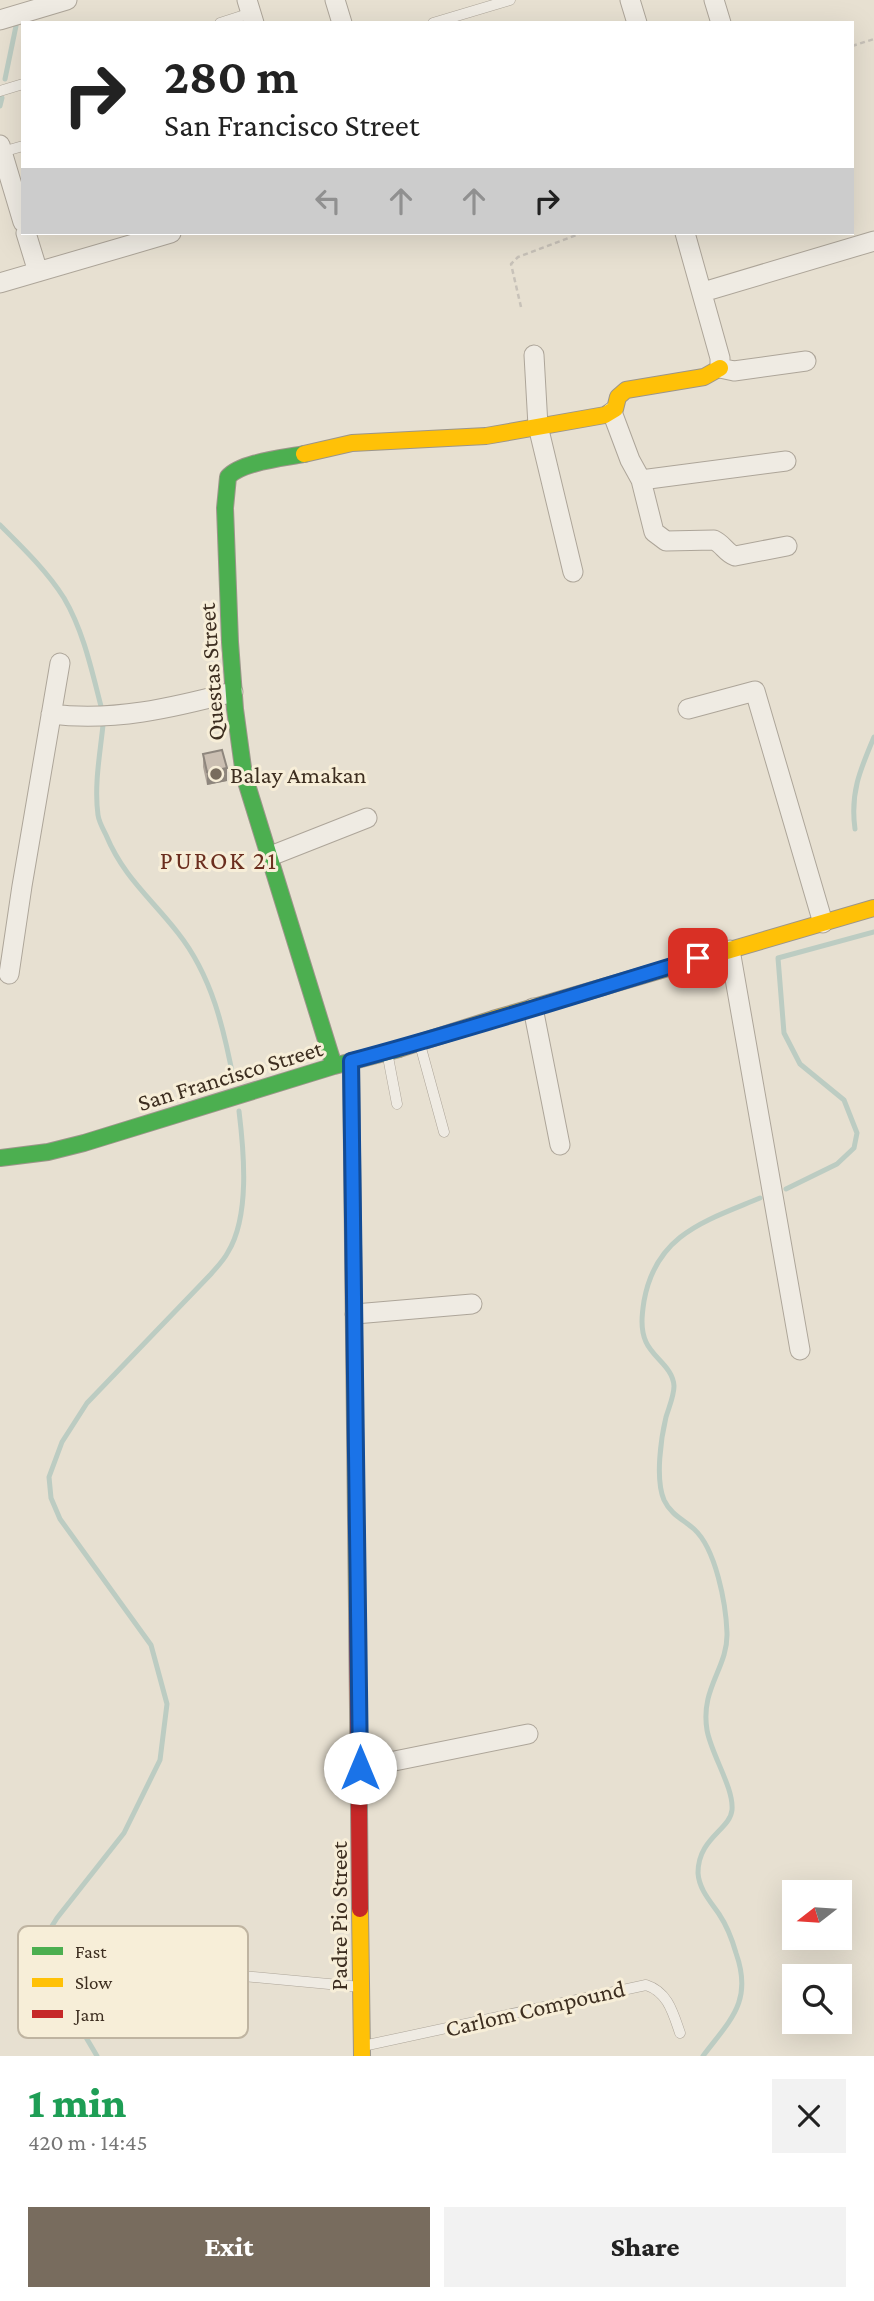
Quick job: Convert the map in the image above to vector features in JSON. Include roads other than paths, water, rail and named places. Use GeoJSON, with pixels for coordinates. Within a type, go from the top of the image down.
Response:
{"type":"FeatureCollection","features":[{"type":"Feature","properties":{"kind":"street"},"geometry":{"type":"LineString","coordinates":[[0,20],[66,0]]}},
{"type":"Feature","properties":{"kind":"street"},"geometry":{"type":"LineString","coordinates":[[335,0],[341,21]]}},
{"type":"Feature","properties":{"kind":"street"},"geometry":{"type":"LineString","coordinates":[[630,0],[636,21]]}},
{"type":"Feature","properties":{"kind":"street"},"geometry":{"type":"LineString","coordinates":[[714,0],[720,21]]}},
{"type":"Feature","properties":{"kind":"street"},"geometry":{"type":"LineString","coordinates":[[1,149],[21,213]]}},
{"type":"Feature","properties":{"kind":"street"},"geometry":{"type":"LineString","coordinates":[[27,235],[38,272]]}},
{"type":"Feature","properties":{"kind":"street"},"geometry":{"type":"LineString","coordinates":[[0,284],[164,235]]}},
{"type":"Feature","properties":{"kind":"street"},"geometry":{"type":"LineString","coordinates":[[686,235],[703,292],[720,358],[720,368]]}},
{"type":"Feature","properties":{"kind":"street"},"geometry":{"type":"LineString","coordinates":[[703,292],[874,241]]}},
{"type":"Feature","properties":{"kind":"street"},"geometry":{"type":"LineString","coordinates":[[534,355],[538,426],[573,572]]}},
{"type":"Feature","properties":{"kind":"street"},"geometry":{"type":"LineString","coordinates":[[787,546],[735,556],[714,540],[666,541],[654,532],[641,480],[630,460],[612,412],[618,397],[626,390],[704,377],[720,368],[734,371],[806,361]]}},
{"type":"Feature","properties":{"kind":"street"},"geometry":{"type":"LineString","coordinates":[[538,426],[612,412]]}},
{"type":"Feature","properties":{"kind":"street","name":"Questas Street"},"geometry":{"type":"LineString","coordinates":[[334,1066],[244,775],[233,692],[225,494],[228,477],[248,466],[352,443],[486,436],[538,426]]}},
{"type":"Feature","properties":{"kind":"street"},"geometry":{"type":"LineString","coordinates":[[641,480],[786,461]]}},
{"type":"Feature","properties":{"kind":"street"},"geometry":{"type":"LineString","coordinates":[[9,974],[60,663]]}},
{"type":"Feature","properties":{"kind":"street"},"geometry":{"type":"LineString","coordinates":[[688,709],[755,691],[823,923]]}},
{"type":"Feature","properties":{"kind":"street"},"geometry":{"type":"LineString","coordinates":[[51,714],[75,717],[150,712],[233,692]]}},
{"type":"Feature","properties":{"kind":"street"},"geometry":{"type":"LineString","coordinates":[[268,857],[367,818]]}},
{"type":"Feature","properties":{"kind":"street","name":"San Francisco Street"},"geometry":{"type":"LineString","coordinates":[[0,1158],[48,1152],[84,1143],[334,1066],[420,1044],[874,908]]}},
{"type":"Feature","properties":{"kind":"street"},"geometry":{"type":"LineString","coordinates":[[730,950],[800,1350]]}},
{"type":"Feature","properties":{"kind":"street"},"geometry":{"type":"LineString","coordinates":[[533,1008],[560,1145]]}},
{"type":"Feature","properties":{"kind":"street","name":"Padre Pio Street"},"geometry":{"type":"LineString","coordinates":[[351,1061],[362,2051]]}},
{"type":"Feature","properties":{"kind":"street"},"geometry":{"type":"LineString","coordinates":[[355,1314],[472,1304]]}},
{"type":"Feature","properties":{"kind":"street"},"geometry":{"type":"LineString","coordinates":[[360,1768],[528,1734]]}},
{"type":"Feature","properties":{"kind":"lane"},"geometry":{"type":"LineString","coordinates":[[440,21],[510,0]]}},
{"type":"Feature","properties":{"kind":"lane"},"geometry":{"type":"LineString","coordinates":[[226,21],[251,12]]}},
{"type":"Feature","properties":{"kind":"lane"},"geometry":{"type":"LineString","coordinates":[[0,91],[21,85]]}},
{"type":"Feature","properties":{"kind":"lane"},"geometry":{"type":"LineString","coordinates":[[1,149],[21,145]]}},
{"type":"Feature","properties":{"kind":"lane"},"geometry":{"type":"LineString","coordinates":[[420,1044],[444,1132]]}},
{"type":"Feature","properties":{"kind":"lane"},"geometry":{"type":"LineString","coordinates":[[387,1052],[397,1104]]}},
{"type":"Feature","properties":{"kind":"lane"},"geometry":{"type":"LineString","coordinates":[[248,1976],[361,1987]]}},
{"type":"Feature","properties":{"kind":"lane","name":"Carlom Compound"},"geometry":{"type":"LineString","coordinates":[[362,2051],[646,1984],[664,1995],[680,2033]]}},
{"type":"Feature","properties":{"kind":"waterway"},"geometry":{"type":"LineString","coordinates":[[5,79],[16,26]]}},
{"type":"Feature","properties":{"kind":"waterway"},"geometry":{"type":"LineString","coordinates":[[0,106],[2,98]]}},
{"type":"Feature","properties":{"kind":"waterway"},"geometry":{"type":"LineString","coordinates":[[0,525],[42,569],[64,598],[82,638],[102,710]]}},
{"type":"Feature","properties":{"kind":"waterway"},"geometry":{"type":"LineString","coordinates":[[103,725],[97,792],[100,823],[121,864],[178,933],[200,967],[221,1023],[234,1082]]}},
{"type":"Feature","properties":{"kind":"waterway"},"geometry":{"type":"LineString","coordinates":[[855,829],[855,793],[874,737]]}},
{"type":"Feature","properties":{"kind":"waterway"},"geometry":{"type":"LineString","coordinates":[[786,1189],[837,1164],[854,1148],[857,1133],[844,1100],[800,1064],[784,1033],[778,958],[874,932]]}},
{"type":"Feature","properties":{"kind":"waterway"},"geometry":{"type":"LineString","coordinates":[[52,1926],[124,1833],[160,1760],[167,1704],[151,1645],[60,1519],[51,1498],[49,1477],[62,1442],[87,1403],[211,1274],[228,1252],[240,1221],[244,1183],[239,1111]]}},
{"type":"Feature","properties":{"kind":"waterway"},"geometry":{"type":"LineString","coordinates":[[703,2056],[736,2009],[742,1984],[741,1970],[731,1938],[703,1890],[698,1873],[703,1851],[726,1823],[732,1810],[730,1792],[709,1739],[706,1715],[707,1702],[723,1657],[727,1633],[722,1593],[708,1550],[694,1529],[670,1510],[661,1491],[661,1447],[674,1386],[667,1368],[646,1342],[642,1316],[650,1278],[671,1245],[702,1223],[760,1198]]}},
{"type":"Feature","properties":{"kind":"waterway"},"geometry":{"type":"LineString","coordinates":[[86,2038],[97,2056]]}},
{"type":"Feature","properties":{"kind":"place","name":"Balay Amakan"},"geometry":{"type":"Point","coordinates":[216,774]}},
{"type":"Feature","properties":{"kind":"district","name":"PUROK 21"},"geometry":{"type":"Point","coordinates":[219,860]}}]}
